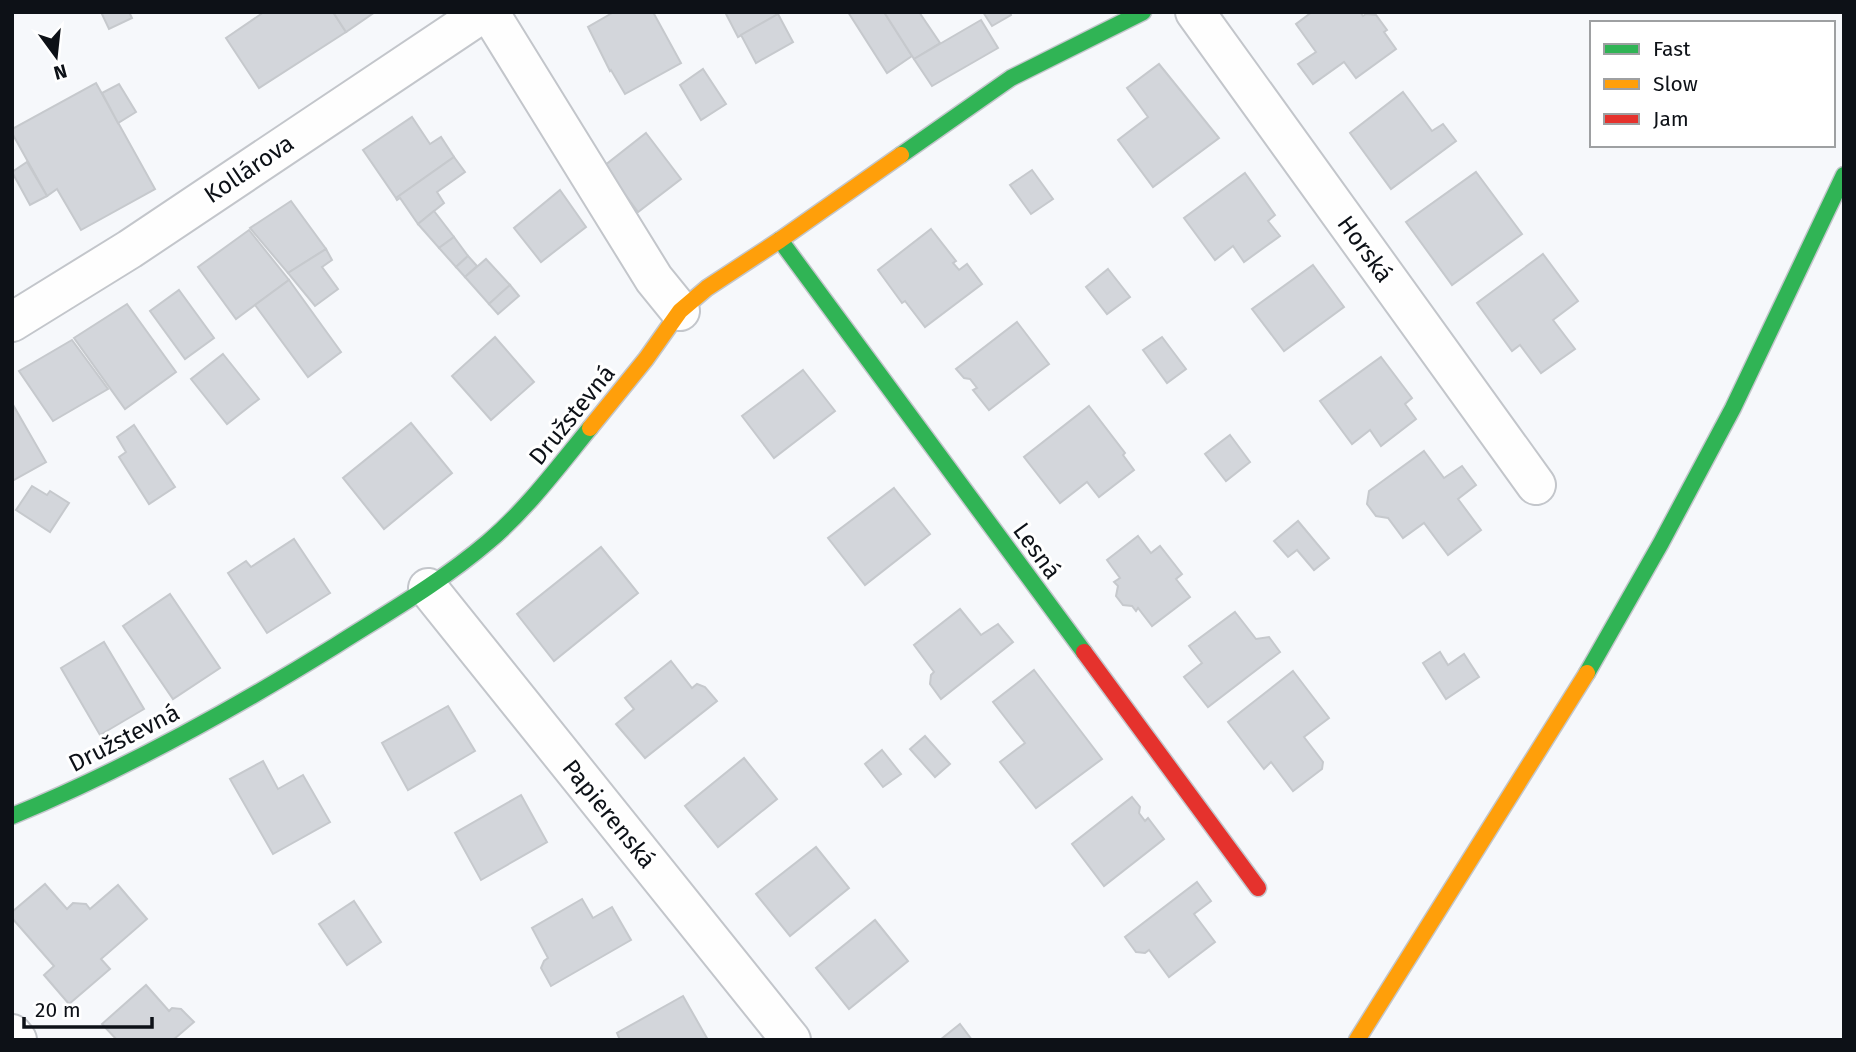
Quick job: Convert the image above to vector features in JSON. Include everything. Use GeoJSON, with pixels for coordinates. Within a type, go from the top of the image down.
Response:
{"type":"FeatureCollection","features":[{"type":"Feature","properties":{"kind":"street","name":"Kollárova"},"geometry":{"type":"LineString","coordinates":[[12,322],[130,249],[484,12]]}},
{"type":"Feature","properties":{"kind":"street"},"geometry":{"type":"LineString","coordinates":[[489,12],[654,279],[680,311]]}},
{"type":"Feature","properties":{"kind":"street","name":"Družstevná"},"geometry":{"type":"LineString","coordinates":[[12,816],[56,798],[189,731],[299,668],[428,588],[489,541],[534,497],[646,359],[680,311],[707,288],[1012,78],[1143,12]]}},
{"type":"Feature","properties":{"kind":"street","name":"Horská"},"geometry":{"type":"LineString","coordinates":[[1195,12],[1536,485]]}},
{"type":"Feature","properties":{"kind":"street"},"geometry":{"type":"LineString","coordinates":[[1357,1040],[1592,665],[1661,543],[1733,408],[1844,175]]}},
{"type":"Feature","properties":{"kind":"street","name":"Lesná"},"geometry":{"type":"LineString","coordinates":[[780,240],[1258,888]]}},
{"type":"Feature","properties":{"kind":"street","name":"Papierenská"},"geometry":{"type":"LineString","coordinates":[[428,588],[790,1040]]}},
{"type":"Feature","properties":{"kind":"street"},"geometry":{"type":"LineString","coordinates":[[12,1034],[17,1040]]}},
{"type":"Feature","properties":{"kind":"building"},"geometry":{"type":"Polygon","coordinates":[[[101,12],[129,12],[132,18],[109,29],[101,12]]]}},
{"type":"Feature","properties":{"kind":"building"},"geometry":{"type":"Polygon","coordinates":[[[264,12],[333,12],[346,32],[259,88],[226,38],[264,12]]]}},
{"type":"Feature","properties":{"kind":"building"},"geometry":{"type":"Polygon","coordinates":[[[333,12],[375,12],[346,32],[333,12]]]}},
{"type":"Feature","properties":{"kind":"building"},"geometry":{"type":"Polygon","coordinates":[[[614,12],[653,12],[681,63],[625,94],[588,27],[614,12]]]}},
{"type":"Feature","properties":{"kind":"building"},"geometry":{"type":"Polygon","coordinates":[[[725,12],[777,12],[778,14],[738,37],[725,12]]]}},
{"type":"Feature","properties":{"kind":"building"},"geometry":{"type":"Polygon","coordinates":[[[848,12],[884,12],[912,56],[887,73],[848,12]]]}},
{"type":"Feature","properties":{"kind":"building"},"geometry":{"type":"Polygon","coordinates":[[[884,12],[919,12],[940,43],[914,59],[884,12]]]}},
{"type":"Feature","properties":{"kind":"building"},"geometry":{"type":"Polygon","coordinates":[[[983,12],[1010,12],[1011,15],[992,26],[983,12]]]}},
{"type":"Feature","properties":{"kind":"building"},"geometry":{"type":"Polygon","coordinates":[[[1312,12],[1360,12],[1363,16],[1376,15],[1396,49],[1356,78],[1344,62],[1313,84],[1298,64],[1316,52],[1296,24],[1312,12]]]}},
{"type":"Feature","properties":{"kind":"building"},"geometry":{"type":"Polygon","coordinates":[[[778,14],[793,42],[756,63],[741,35],[778,14]]]}},
{"type":"Feature","properties":{"kind":"building"},"geometry":{"type":"Polygon","coordinates":[[[981,20],[998,48],[932,86],[914,59],[981,20]]]}},
{"type":"Feature","properties":{"kind":"building"},"geometry":{"type":"Polygon","coordinates":[[[1159,64],[1219,138],[1153,187],[1118,140],[1148,117],[1127,88],[1159,64]]]}},
{"type":"Feature","properties":{"kind":"building"},"geometry":{"type":"Polygon","coordinates":[[[703,69],[726,104],[701,120],[680,85],[703,69]]]}},
{"type":"Feature","properties":{"kind":"building"},"geometry":{"type":"Polygon","coordinates":[[[96,83],[155,189],[81,230],[57,189],[47,196],[12,129],[96,83]]]}},
{"type":"Feature","properties":{"kind":"building"},"geometry":{"type":"Polygon","coordinates":[[[119,84],[136,112],[118,123],[102,93],[119,84]]]}},
{"type":"Feature","properties":{"kind":"building"},"geometry":{"type":"Polygon","coordinates":[[[1403,92],[1432,131],[1443,124],[1456,141],[1391,189],[1350,133],[1403,92]]]}},
{"type":"Feature","properties":{"kind":"building"},"geometry":{"type":"Polygon","coordinates":[[[412,117],[430,144],[441,137],[454,157],[396,198],[363,150],[412,117]]]}},
{"type":"Feature","properties":{"kind":"building"},"geometry":{"type":"Polygon","coordinates":[[[646,133],[681,179],[638,212],[604,166],[646,133]]]}},
{"type":"Feature","properties":{"kind":"building"},"geometry":{"type":"Polygon","coordinates":[[[454,157],[465,172],[437,192],[444,203],[418,224],[400,198],[396,198],[454,157]]]}},
{"type":"Feature","properties":{"kind":"building"},"geometry":{"type":"Polygon","coordinates":[[[27,162],[47,196],[30,205],[12,172],[27,162]]]}},
{"type":"Feature","properties":{"kind":"building"},"geometry":{"type":"Polygon","coordinates":[[[1032,170],[1053,199],[1031,214],[1010,185],[1032,170]]]}},
{"type":"Feature","properties":{"kind":"building"},"geometry":{"type":"Polygon","coordinates":[[[1476,172],[1522,234],[1452,285],[1406,222],[1476,172]]]}},
{"type":"Feature","properties":{"kind":"building"},"geometry":{"type":"Polygon","coordinates":[[[1245,173],[1275,215],[1268,221],[1280,236],[1244,262],[1233,246],[1215,260],[1184,218],[1245,173]]]}},
{"type":"Feature","properties":{"kind":"building"},"geometry":{"type":"Polygon","coordinates":[[[560,190],[586,227],[541,262],[514,228],[560,190]]]}},
{"type":"Feature","properties":{"kind":"building"},"geometry":{"type":"Polygon","coordinates":[[[291,201],[326,249],[288,273],[250,228],[291,201]]]}},
{"type":"Feature","properties":{"kind":"building"},"geometry":{"type":"Polygon","coordinates":[[[434,211],[454,237],[439,248],[418,224],[434,211]]]}},
{"type":"Feature","properties":{"kind":"building"},"geometry":{"type":"Polygon","coordinates":[[[931,229],[956,261],[953,263],[959,270],[967,264],[982,284],[925,327],[905,301],[902,303],[878,270],[931,229]]]}},
{"type":"Feature","properties":{"kind":"building"},"geometry":{"type":"Polygon","coordinates":[[[249,230],[289,280],[236,319],[198,267],[249,230]]]}},
{"type":"Feature","properties":{"kind":"building"},"geometry":{"type":"Polygon","coordinates":[[[454,237],[468,256],[456,267],[439,248],[454,237]]]}},
{"type":"Feature","properties":{"kind":"building"},"geometry":{"type":"Polygon","coordinates":[[[326,249],[332,260],[322,267],[338,289],[315,306],[288,273],[326,249]]]}},
{"type":"Feature","properties":{"kind":"building"},"geometry":{"type":"Polygon","coordinates":[[[1543,254],[1578,301],[1553,320],[1575,349],[1541,373],[1520,345],[1512,351],[1477,303],[1543,254]]]}},
{"type":"Feature","properties":{"kind":"building"},"geometry":{"type":"Polygon","coordinates":[[[468,256],[477,266],[465,277],[456,267],[468,256]]]}},
{"type":"Feature","properties":{"kind":"building"},"geometry":{"type":"Polygon","coordinates":[[[486,259],[510,285],[489,304],[465,277],[486,259]]]}},
{"type":"Feature","properties":{"kind":"building"},"geometry":{"type":"Polygon","coordinates":[[[1313,265],[1344,307],[1284,351],[1252,309],[1313,265]]]}},
{"type":"Feature","properties":{"kind":"building"},"geometry":{"type":"Polygon","coordinates":[[[1108,269],[1130,297],[1107,314],[1086,287],[1108,269]]]}},
{"type":"Feature","properties":{"kind":"building"},"geometry":{"type":"Polygon","coordinates":[[[289,280],[341,352],[308,377],[255,305],[289,280]]]}},
{"type":"Feature","properties":{"kind":"building"},"geometry":{"type":"Polygon","coordinates":[[[510,285],[519,296],[498,314],[489,304],[510,285]]]}},
{"type":"Feature","properties":{"kind":"building"},"geometry":{"type":"Polygon","coordinates":[[[179,290],[214,338],[185,359],[150,311],[179,290]]]}},
{"type":"Feature","properties":{"kind":"building"},"geometry":{"type":"Polygon","coordinates":[[[127,304],[176,372],[125,409],[74,338],[127,304]]]}},
{"type":"Feature","properties":{"kind":"building"},"geometry":{"type":"Polygon","coordinates":[[[1017,322],[1049,364],[989,410],[973,390],[977,388],[970,379],[964,378],[956,369],[1017,322]]]}},
{"type":"Feature","properties":{"kind":"building"},"geometry":{"type":"Polygon","coordinates":[[[495,337],[534,382],[491,420],[452,376],[495,337]]]}},
{"type":"Feature","properties":{"kind":"building"},"geometry":{"type":"Polygon","coordinates":[[[1162,337],[1186,369],[1167,383],[1143,350],[1162,337]]]}},
{"type":"Feature","properties":{"kind":"building"},"geometry":{"type":"Polygon","coordinates":[[[72,340],[108,389],[53,421],[19,371],[72,340]]]}},
{"type":"Feature","properties":{"kind":"building"},"geometry":{"type":"Polygon","coordinates":[[[223,354],[259,399],[227,424],[191,379],[223,354]]]}},
{"type":"Feature","properties":{"kind":"building"},"geometry":{"type":"Polygon","coordinates":[[[1381,357],[1412,398],[1405,404],[1416,419],[1381,446],[1370,430],[1352,444],[1320,401],[1381,357]]]}},
{"type":"Feature","properties":{"kind":"building"},"geometry":{"type":"Polygon","coordinates":[[[803,370],[835,411],[774,458],[742,416],[803,370]]]}},
{"type":"Feature","properties":{"kind":"building"},"geometry":{"type":"Polygon","coordinates":[[[12,403],[46,462],[12,481],[12,403]]]}},
{"type":"Feature","properties":{"kind":"building"},"geometry":{"type":"Polygon","coordinates":[[[1089,406],[1125,453],[1123,455],[1134,470],[1099,497],[1087,482],[1060,503],[1024,457],[1089,406]]]}},
{"type":"Feature","properties":{"kind":"building"},"geometry":{"type":"Polygon","coordinates":[[[411,423],[452,473],[384,529],[343,478],[411,423]]]}},
{"type":"Feature","properties":{"kind":"building"},"geometry":{"type":"Polygon","coordinates":[[[134,425],[175,487],[149,504],[119,457],[126,452],[117,437],[134,425]]]}},
{"type":"Feature","properties":{"kind":"building"},"geometry":{"type":"Polygon","coordinates":[[[1230,435],[1250,462],[1226,481],[1205,454],[1230,435]]]}},
{"type":"Feature","properties":{"kind":"building"},"geometry":{"type":"Polygon","coordinates":[[[1424,451],[1444,478],[1462,466],[1476,485],[1458,499],[1481,530],[1448,555],[1424,523],[1403,538],[1388,518],[1376,516],[1367,504],[1369,491],[1424,451]]]}},
{"type":"Feature","properties":{"kind":"building"},"geometry":{"type":"Polygon","coordinates":[[[32,486],[47,495],[50,491],[69,503],[50,532],[16,510],[32,486]]]}},
{"type":"Feature","properties":{"kind":"building"},"geometry":{"type":"Polygon","coordinates":[[[894,488],[930,534],[865,585],[828,538],[894,488]]]}},
{"type":"Feature","properties":{"kind":"building"},"geometry":{"type":"Polygon","coordinates":[[[1298,521],[1329,558],[1314,570],[1297,550],[1288,557],[1274,541],[1298,521]]]}},
{"type":"Feature","properties":{"kind":"building"},"geometry":{"type":"Polygon","coordinates":[[[1138,536],[1151,553],[1160,546],[1182,574],[1176,579],[1190,597],[1152,626],[1138,608],[1136,611],[1132,606],[1123,605],[1116,596],[1118,586],[1114,582],[1120,578],[1107,560],[1138,536]]]}},
{"type":"Feature","properties":{"kind":"building"},"geometry":{"type":"Polygon","coordinates":[[[294,539],[330,593],[267,633],[228,573],[246,561],[251,567],[294,539]]]}},
{"type":"Feature","properties":{"kind":"building"},"geometry":{"type":"Polygon","coordinates":[[[601,547],[638,593],[554,661],[517,614],[601,547]]]}},
{"type":"Feature","properties":{"kind":"building"},"geometry":{"type":"Polygon","coordinates":[[[170,594],[220,668],[173,699],[123,626],[170,594]]]}},
{"type":"Feature","properties":{"kind":"building"},"geometry":{"type":"Polygon","coordinates":[[[960,609],[981,635],[998,624],[1013,642],[941,699],[930,684],[934,672],[914,645],[960,609]]]}},
{"type":"Feature","properties":{"kind":"building"},"geometry":{"type":"Polygon","coordinates":[[[1235,612],[1256,639],[1269,637],[1280,652],[1208,707],[1184,677],[1202,663],[1189,646],[1235,612]]]}},
{"type":"Feature","properties":{"kind":"building"},"geometry":{"type":"Polygon","coordinates":[[[104,642],[144,709],[100,735],[61,668],[104,642]]]}},
{"type":"Feature","properties":{"kind":"building"},"geometry":{"type":"Polygon","coordinates":[[[1440,652],[1448,665],[1464,654],[1479,677],[1446,699],[1423,663],[1440,652]]]}},
{"type":"Feature","properties":{"kind":"building"},"geometry":{"type":"Polygon","coordinates":[[[671,661],[692,688],[697,684],[705,687],[717,701],[645,758],[616,724],[634,709],[625,698],[671,661]]]}},
{"type":"Feature","properties":{"kind":"building"},"geometry":{"type":"Polygon","coordinates":[[[1034,670],[1102,759],[1036,808],[1000,762],[1025,743],[993,702],[1034,670]]]}},
{"type":"Feature","properties":{"kind":"building"},"geometry":{"type":"Polygon","coordinates":[[[1293,671],[1329,718],[1304,737],[1323,762],[1322,769],[1293,791],[1271,762],[1264,769],[1228,722],[1293,671]]]}},
{"type":"Feature","properties":{"kind":"building"},"geometry":{"type":"Polygon","coordinates":[[[448,706],[475,751],[408,790],[382,743],[448,706]]]}},
{"type":"Feature","properties":{"kind":"building"},"geometry":{"type":"Polygon","coordinates":[[[925,736],[950,764],[935,777],[910,749],[925,736]]]}},
{"type":"Feature","properties":{"kind":"building"},"geometry":{"type":"Polygon","coordinates":[[[882,750],[901,774],[883,787],[865,764],[882,750]]]}},
{"type":"Feature","properties":{"kind":"building"},"geometry":{"type":"Polygon","coordinates":[[[744,758],[777,799],[718,847],[685,806],[744,758]]]}},
{"type":"Feature","properties":{"kind":"building"},"geometry":{"type":"Polygon","coordinates":[[[263,761],[278,789],[303,775],[330,822],[273,854],[230,779],[263,761]]]}},
{"type":"Feature","properties":{"kind":"building"},"geometry":{"type":"Polygon","coordinates":[[[521,795],[547,842],[481,880],[455,833],[521,795]]]}},
{"type":"Feature","properties":{"kind":"building"},"geometry":{"type":"Polygon","coordinates":[[[1132,797],[1140,807],[1139,813],[1145,821],[1148,818],[1164,839],[1104,886],[1072,844],[1132,797]]]}},
{"type":"Feature","properties":{"kind":"building"},"geometry":{"type":"Polygon","coordinates":[[[816,847],[849,888],[790,936],[756,894],[816,847]]]}},
{"type":"Feature","properties":{"kind":"building"},"geometry":{"type":"Polygon","coordinates":[[[1197,882],[1211,901],[1194,914],[1215,942],[1169,977],[1149,950],[1145,953],[1136,952],[1125,937],[1197,882]]]}},
{"type":"Feature","properties":{"kind":"building"},"geometry":{"type":"Polygon","coordinates":[[[45,884],[67,909],[73,903],[86,904],[90,909],[118,885],[147,919],[101,959],[110,969],[69,1004],[44,975],[54,966],[12,918],[12,912],[45,884]]]}},
{"type":"Feature","properties":{"kind":"building"},"geometry":{"type":"Polygon","coordinates":[[[582,899],[593,918],[612,907],[631,940],[551,986],[541,968],[548,958],[532,928],[582,899]]]}},
{"type":"Feature","properties":{"kind":"building"},"geometry":{"type":"Polygon","coordinates":[[[354,901],[381,942],[347,965],[319,924],[354,901]]]}},
{"type":"Feature","properties":{"kind":"building"},"geometry":{"type":"Polygon","coordinates":[[[875,920],[908,961],[849,1009],[816,968],[875,920]]]}},
{"type":"Feature","properties":{"kind":"building"},"geometry":{"type":"Polygon","coordinates":[[[146,985],[169,1011],[172,1008],[181,1009],[194,1022],[173,1040],[117,1040],[102,1024],[146,985]]]}},
{"type":"Feature","properties":{"kind":"building"},"geometry":{"type":"Polygon","coordinates":[[[683,996],[708,1040],[620,1040],[617,1033],[683,996]]]}},
{"type":"Feature","properties":{"kind":"building"},"geometry":{"type":"Polygon","coordinates":[[[960,1024],[972,1040],[940,1040],[960,1024]]]}},
{"type":"Feature","properties":{"kind":"traffic: fast"},"geometry":{"type":"LineString","coordinates":[[901,155],[1011,78],[1143,12]]}},
{"type":"Feature","properties":{"kind":"traffic: fast"},"geometry":{"type":"LineString","coordinates":[[1587,673],[1733,408],[1844,175]]}},
{"type":"Feature","properties":{"kind":"traffic: fast"},"geometry":{"type":"LineString","coordinates":[[780,240],[1084,652]]}},
{"type":"Feature","properties":{"kind":"traffic: fast"},"geometry":{"type":"LineString","coordinates":[[12,816],[95,779],[217,716],[433,584],[470,557],[516,516],[590,428]]}},
{"type":"Feature","properties":{"kind":"traffic: slow"},"geometry":{"type":"LineString","coordinates":[[590,428],[646,359],[680,311],[707,288],[901,155]]}},
{"type":"Feature","properties":{"kind":"traffic: slow"},"geometry":{"type":"LineString","coordinates":[[1357,1040],[1587,673]]}},
{"type":"Feature","properties":{"kind":"traffic: jam"},"geometry":{"type":"LineString","coordinates":[[1084,652],[1258,888]]}}]}
